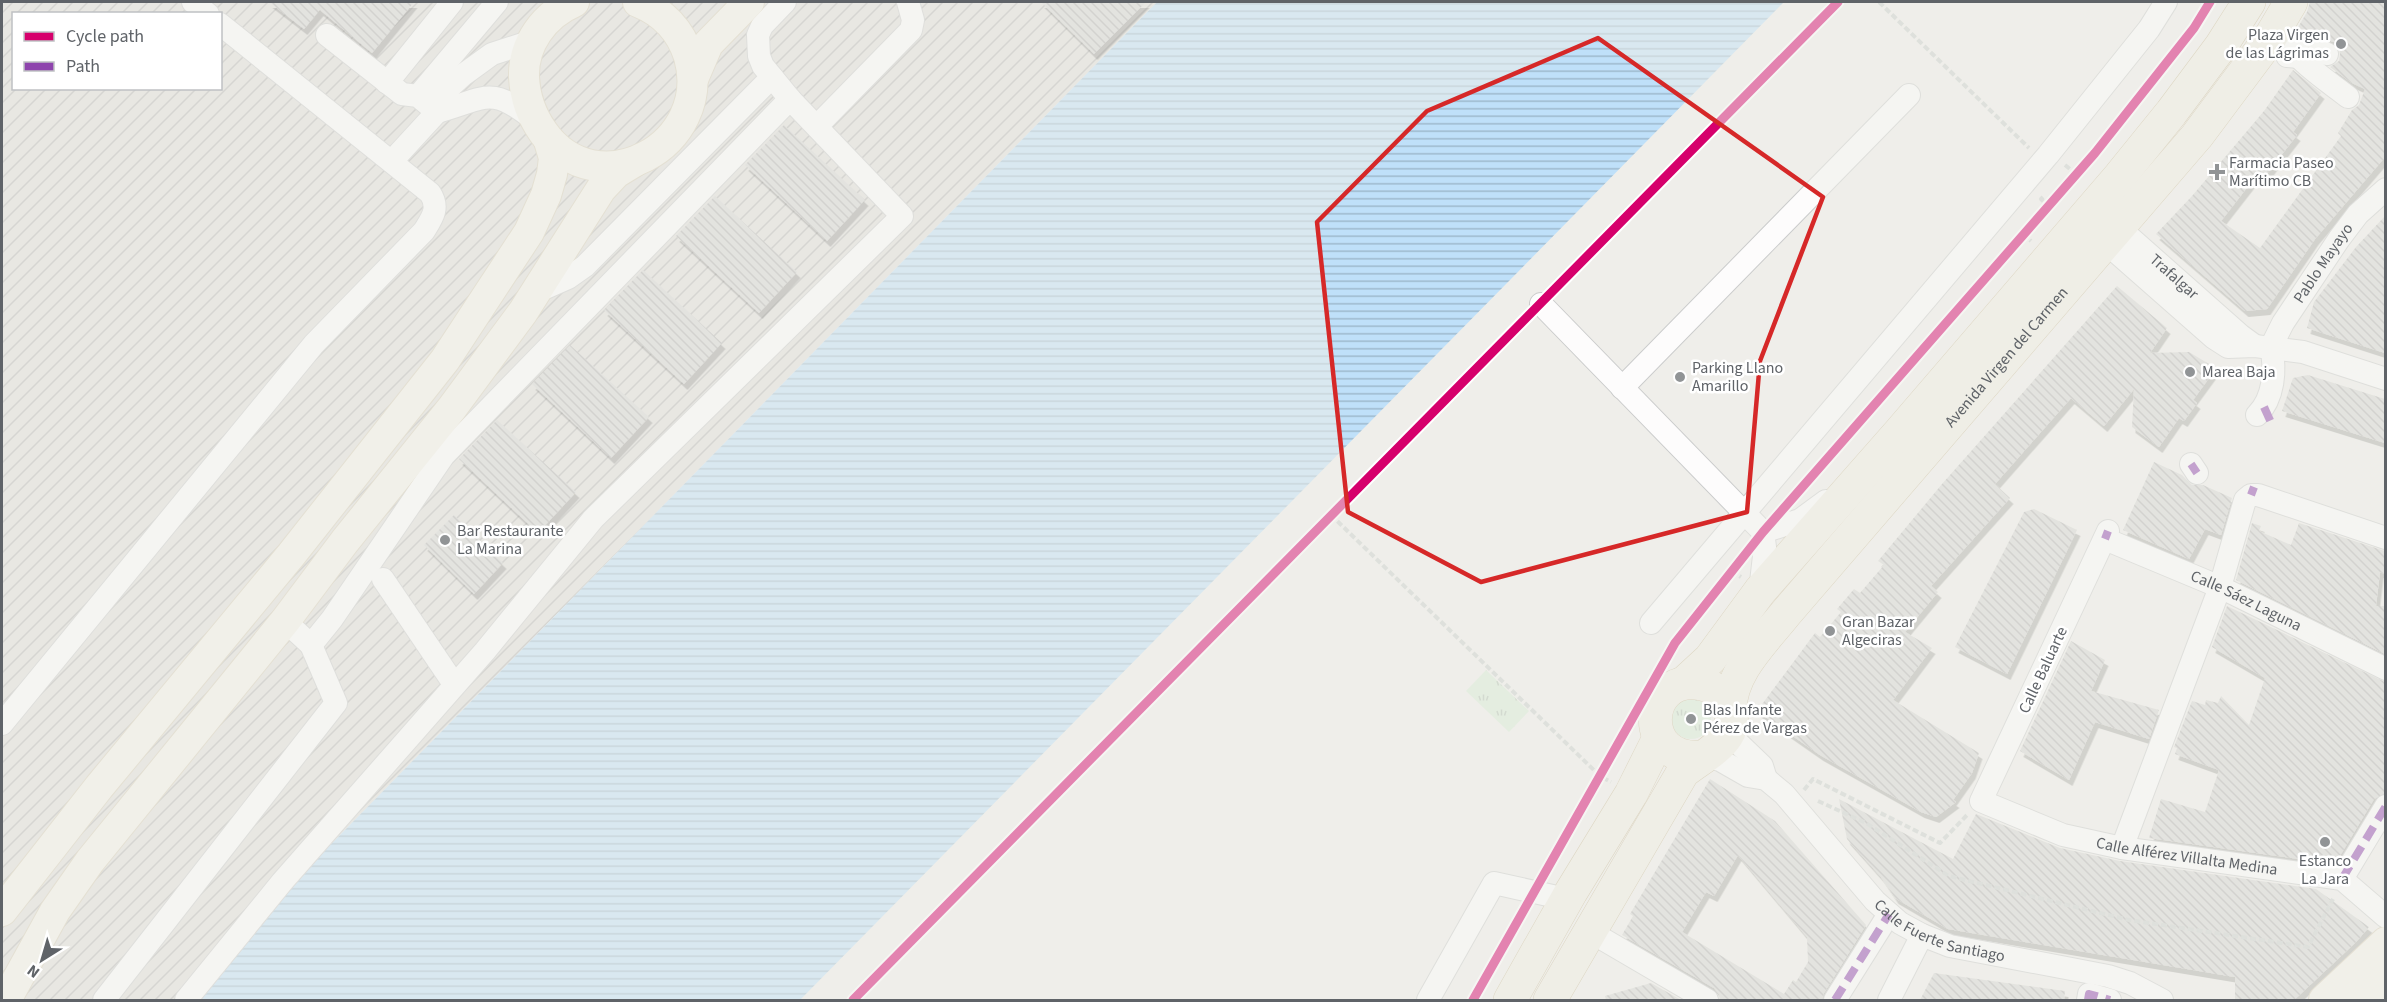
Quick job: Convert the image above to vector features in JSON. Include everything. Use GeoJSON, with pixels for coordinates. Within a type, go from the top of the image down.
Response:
{"type":"FeatureCollection","features":[{"type":"Feature","properties":{"kind":"highway","name":"Avenida Virgen del Carmen"},"geometry":{"type":"LineString","coordinates":[[1684,683],[1710,659],[1760,591],[2094,206],[2171,113],[2221,46],[2249,2]]}},
{"type":"Feature","properties":{"kind":"highway","name":"Avenida Virgen del Carmen"},"geometry":{"type":"LineString","coordinates":[[1730,717],[1730,700],[1739,675],[1785,613],[2197,136],[2268,40],[2288,7]]}},
{"type":"Feature","properties":{"kind":"highway"},"geometry":{"type":"LineString","coordinates":[[1550,1000],[1683,772],[1725,741],[1730,717],[1720,695],[1713,688],[1694,682],[1684,683],[1667,692],[1660,700],[1655,719],[1659,738],[1672,752],[1691,758],[1703,756]]}},
{"type":"Feature","properties":{"kind":"highway"},"geometry":{"type":"LineString","coordinates":[[1510,1000],[1571,892],[1631,794],[1659,738]]}},
{"type":"Feature","properties":{"kind":"main road"},"geometry":{"type":"LineString","coordinates":[[2,911],[99,787],[291,555],[445,360],[529,232],[546,195],[554,158],[528,106],[524,71],[526,55],[533,38],[551,15],[573,2]]}},
{"type":"Feature","properties":{"kind":"main road"},"geometry":{"type":"LineString","coordinates":[[642,3],[682,2]]}},
{"type":"Feature","properties":{"kind":"main road"},"geometry":{"type":"LineString","coordinates":[[6,1000],[55,911],[90,861],[285,621],[345,541],[452,408],[534,293],[601,189],[616,173],[661,147],[677,130],[688,110],[693,79],[708,44],[748,2]]}},
{"type":"Feature","properties":{"kind":"main road"},"geometry":{"type":"LineString","coordinates":[[642,3],[658,12],[679,35],[687,49],[693,79]]}},
{"type":"Feature","properties":{"kind":"main road"},"geometry":{"type":"LineString","coordinates":[[542,130],[574,159],[589,164],[619,166],[634,162]]}},
{"type":"Feature","properties":{"kind":"main road"},"geometry":{"type":"LineString","coordinates":[[2324,1000],[2385,942]]}},
{"type":"Feature","properties":{"kind":"main road"},"geometry":{"type":"LineString","coordinates":[[2360,1000],[2385,977]]}},
{"type":"Feature","properties":{"kind":"street"},"geometry":{"type":"LineString","coordinates":[[193,2],[205,12]]}},
{"type":"Feature","properties":{"kind":"street"},"geometry":{"type":"LineString","coordinates":[[387,83],[452,2]]}},
{"type":"Feature","properties":{"kind":"street"},"geometry":{"type":"LineString","coordinates":[[418,96],[496,2]]}},
{"type":"Feature","properties":{"kind":"street"},"geometry":{"type":"LineString","coordinates":[[437,112],[441,94],[463,75],[492,54],[533,38],[540,21],[540,2]]}},
{"type":"Feature","properties":{"kind":"street"},"geometry":{"type":"LineString","coordinates":[[186,1000],[282,882],[485,651],[593,519],[902,216],[790,99],[763,66],[759,56],[758,35],[762,26],[785,2]]}},
{"type":"Feature","properties":{"kind":"street"},"geometry":{"type":"LineString","coordinates":[[1651,623],[1743,513],[2056,160],[2166,2]]}},
{"type":"Feature","properties":{"kind":"street"},"geometry":{"type":"LineString","coordinates":[[817,126],[911,30],[913,20],[911,3]]}},
{"type":"Feature","properties":{"kind":"street"},"geometry":{"type":"LineString","coordinates":[[2288,7],[2283,33],[2290,47],[2348,97]]}},
{"type":"Feature","properties":{"kind":"street"},"geometry":{"type":"LineString","coordinates":[[2,724],[314,344],[424,231],[435,212],[434,198],[430,193],[222,26]]}},
{"type":"Feature","properties":{"kind":"street"},"geometry":{"type":"LineString","coordinates":[[327,35],[402,94],[418,96],[437,112]]}},
{"type":"Feature","properties":{"kind":"street"},"geometry":{"type":"LineString","coordinates":[[2248,67],[2272,55],[2300,57],[2309,50],[2322,51],[2327,54]]}},
{"type":"Feature","properties":{"kind":"street"},"geometry":{"type":"LineString","coordinates":[[534,293],[568,278],[585,266],[772,76]]}},
{"type":"Feature","properties":{"kind":"street"},"geometry":{"type":"LineString","coordinates":[[1622,388],[1909,95]]}},
{"type":"Feature","properties":{"kind":"street"},"geometry":{"type":"LineString","coordinates":[[392,161],[437,112],[484,96],[498,97],[511,102],[542,130]]}},
{"type":"Feature","properties":{"kind":"street"},"geometry":{"type":"LineString","coordinates":[[312,645],[444,455],[790,99]]}},
{"type":"Feature","properties":{"kind":"street","name":"Pablo Mayayo"},"geometry":{"type":"LineString","coordinates":[[2263,346],[2283,323],[2358,214],[2385,189]]}},
{"type":"Feature","properties":{"kind":"street","name":"Trafalgar"},"geometry":{"type":"LineString","coordinates":[[2094,206],[2112,236],[2214,338],[2228,347],[2263,346],[2303,352],[2385,378]]}},
{"type":"Feature","properties":{"kind":"street"},"geometry":{"type":"LineString","coordinates":[[1541,304],[1763,532],[1765,547],[1760,591]]}},
{"type":"Feature","properties":{"kind":"street"},"geometry":{"type":"LineString","coordinates":[[2263,346],[2275,363],[2265,416]]}},
{"type":"Feature","properties":{"kind":"street"},"geometry":{"type":"LineString","coordinates":[[1763,532],[1800,520],[1857,480]]}},
{"type":"Feature","properties":{"kind":"street"},"geometry":{"type":"LineString","coordinates":[[2122,848],[2220,587],[2244,503],[2253,491],[2258,495],[2385,538]]}},
{"type":"Feature","properties":{"kind":"street","name":"Calle Sáez Laguna"},"geometry":{"type":"LineString","coordinates":[[2107,535],[2220,587],[2385,669]]}},
{"type":"Feature","properties":{"kind":"street","name":"Calle Baluarte"},"geometry":{"type":"LineString","coordinates":[[1981,801],[2107,535]]}},
{"type":"Feature","properties":{"kind":"street"},"geometry":{"type":"LineString","coordinates":[[383,579],[454,684]]}},
{"type":"Feature","properties":{"kind":"street"},"geometry":{"type":"LineString","coordinates":[[104,1000],[336,703],[312,645],[285,621]]}},
{"type":"Feature","properties":{"kind":"street","name":"Calle Fuerte Santiago"},"geometry":{"type":"LineString","coordinates":[[1730,717],[1737,742],[1762,766],[1766,779]]}},
{"type":"Feature","properties":{"kind":"street","name":"Calle Fuerte Santiago"},"geometry":{"type":"LineString","coordinates":[[1703,756],[1720,760],[1748,776],[1766,779],[1797,799],[1860,884],[1889,914],[1922,935],[1950,946],[2108,976],[2130,983],[2162,1000]]}},
{"type":"Feature","properties":{"kind":"street","name":"Calle Alférez Villalta Medina"},"geometry":{"type":"LineString","coordinates":[[1981,801],[2063,835],[2122,848],[2342,879]]}},
{"type":"Feature","properties":{"kind":"street"},"geometry":{"type":"LineString","coordinates":[[2385,806],[2342,879],[2385,917]]}},
{"type":"Feature","properties":{"kind":"street"},"geometry":{"type":"LineString","coordinates":[[1428,1000],[1494,884],[1557,897],[1571,892]]}},
{"type":"Feature","properties":{"kind":"street"},"geometry":{"type":"LineString","coordinates":[[1836,1000],[1889,914]]}},
{"type":"Feature","properties":{"kind":"street"},"geometry":{"type":"LineString","coordinates":[[1589,931],[1707,1000]]}},
{"type":"Feature","properties":{"kind":"street"},"geometry":{"type":"LineString","coordinates":[[1890,1000],[1922,935]]}},
{"type":"Feature","properties":{"kind":"street"},"geometry":{"type":"LineString","coordinates":[[2088,1000],[2089,994],[2110,1000]]}},
{"type":"Feature","properties":{"kind":"path"},"geometry":{"type":"LineString","coordinates":[[1879,2],[2027,147],[2056,160]]}},
{"type":"Feature","properties":{"kind":"path"},"geometry":{"type":"LineString","coordinates":[[2069,182],[2076,170]]}},
{"type":"Feature","properties":{"kind":"path"},"geometry":{"type":"LineString","coordinates":[[2042,213],[2055,198]]}},
{"type":"Feature","properties":{"kind":"path"},"geometry":{"type":"LineString","coordinates":[[2015,243],[2029,227]]}},
{"type":"Feature","properties":{"kind":"path"},"geometry":{"type":"LineString","coordinates":[[1331,515],[1600,776],[1631,794]]}},
{"type":"Feature","properties":{"kind":"path"},"geometry":{"type":"LineString","coordinates":[[1725,579],[1738,563]]}},
{"type":"Feature","properties":{"kind":"path"},"geometry":{"type":"LineString","coordinates":[[1594,786],[1605,766]]}},
{"type":"Feature","properties":{"kind":"path"},"geometry":{"type":"LineString","coordinates":[[1981,801],[1940,843],[1814,779],[1797,799],[1866,823],[1949,876],[2129,920],[2308,947],[2342,879]]}},
{"type":"Feature","properties":{"kind":"highlighted area"},"geometry":{"type":"Polygon","coordinates":[[[1598,38],[1823,197],[1760,361],[1747,512],[1481,582],[1348,512],[1317,222],[1427,111],[1598,38]]]}},
{"type":"Feature","properties":{"kind":"shaded area"},"geometry":{"type":"Polygon","coordinates":[[[2,2],[1157,2],[289,887],[197,1000],[2,1000],[2,2]]]}},
{"type":"Feature","properties":{"kind":"green space"},"geometry":{"type":"Polygon","coordinates":[[[1486,670],[1529,711],[1509,732],[1466,691],[1486,670]]]}},
{"type":"Feature","properties":{"kind":"green space"},"geometry":{"type":"Polygon","coordinates":[[[1691,699],[1699,700],[1705,705],[1710,711],[1710,727],[1705,733],[1699,738],[1691,739],[1683,738],[1677,733],[1672,727],[1671,719],[1672,711],[1677,705],[1683,700],[1691,699]]]}},
{"type":"Feature","properties":{"kind":"water"},"geometry":{"type":"Polygon","coordinates":[[[1157,2],[1784,2],[800,1000],[197,1000],[289,887],[1157,2]]]}},
{"type":"Feature","properties":{"kind":"building"},"geometry":{"type":"Polygon","coordinates":[[[269,2],[414,2],[372,53],[320,10],[304,29],[269,2]]]}},
{"type":"Feature","properties":{"kind":"building"},"geometry":{"type":"Polygon","coordinates":[[[1041,2],[1146,2],[1094,54],[1041,2]]]}},
{"type":"Feature","properties":{"kind":"building"},"geometry":{"type":"Polygon","coordinates":[[[2310,2],[2385,2],[2385,157],[2315,239],[2267,309],[2245,311],[2156,234],[2192,196],[2264,111],[2293,70],[2321,93],[2293,132],[2297,135],[2262,180],[2256,176],[2221,221],[2260,248],[2341,136],[2338,133],[2352,110],[2359,105],[2365,89],[2352,83],[2330,67],[2339,61],[2339,47],[2334,42],[2318,37],[2302,40],[2298,34],[2297,29],[2310,2]]]}},
{"type":"Feature","properties":{"kind":"building"},"geometry":{"type":"Polygon","coordinates":[[[784,125],[865,200],[827,241],[745,165],[784,125]]]}},
{"type":"Feature","properties":{"kind":"building"},"geometry":{"type":"Polygon","coordinates":[[[715,196],[797,272],[759,313],[676,236],[715,196]]]}},
{"type":"Feature","properties":{"kind":"building"},"geometry":{"type":"Polygon","coordinates":[[[2385,216],[2385,353],[2307,328],[2314,302],[2356,247],[2385,216]]]}},
{"type":"Feature","properties":{"kind":"building"},"geometry":{"type":"Polygon","coordinates":[[[643,270],[722,343],[684,384],[604,310],[643,270]]]}},
{"type":"Feature","properties":{"kind":"building"},"geometry":{"type":"Polygon","coordinates":[[[2117,286],[2167,328],[2150,353],[2189,352],[2209,364],[2212,374],[2193,400],[2197,403],[2184,421],[2179,418],[2159,447],[2132,427],[2134,389],[2104,426],[2071,398],[1995,484],[2010,498],[1931,586],[1938,592],[1905,632],[1932,648],[1893,700],[1979,753],[1972,773],[1953,800],[1956,802],[1936,817],[1921,812],[1820,755],[1757,711],[1815,633],[1820,637],[1841,612],[1837,609],[1854,589],[1860,593],[1884,565],[1878,561],[1942,484],[2117,286]]]}},
{"type":"Feature","properties":{"kind":"building"},"geometry":{"type":"Polygon","coordinates":[[[570,345],[649,417],[611,458],[532,384],[570,345]]]}},
{"type":"Feature","properties":{"kind":"building"},"geometry":{"type":"Polygon","coordinates":[[[2308,375],[2385,399],[2385,443],[2282,411],[2293,378],[2308,375]]]}},
{"type":"Feature","properties":{"kind":"building"},"geometry":{"type":"Polygon","coordinates":[[[497,420],[576,492],[538,533],[459,459],[497,420]]]}},
{"type":"Feature","properties":{"kind":"building"},"geometry":{"type":"Polygon","coordinates":[[[2154,462],[2182,475],[2192,485],[2203,485],[2232,498],[2221,535],[2205,529],[2189,559],[2123,530],[2154,462]]]}},
{"type":"Feature","properties":{"kind":"building"},"geometry":{"type":"Polygon","coordinates":[[[2034,509],[2077,530],[2007,674],[1955,647],[2024,512],[2034,509]]]}},
{"type":"Feature","properties":{"kind":"building"},"geometry":{"type":"Polygon","coordinates":[[[454,515],[503,563],[474,594],[424,545],[454,515]]]}},
{"type":"Feature","properties":{"kind":"building"},"geometry":{"type":"Polygon","coordinates":[[[2252,523],[2261,526],[2259,531],[2291,545],[2299,523],[2385,551],[2385,574],[2380,572],[2376,606],[2385,606],[2385,654],[2236,580],[2252,523]]]}},
{"type":"Feature","properties":{"kind":"building"},"geometry":{"type":"Polygon","coordinates":[[[2227,606],[2385,682],[2385,793],[2374,799],[2335,864],[2149,838],[2161,799],[2205,812],[2219,770],[2175,754],[2177,748],[2174,747],[2192,701],[2205,705],[2206,700],[2218,703],[2221,696],[2249,725],[2265,678],[2212,647],[2227,606]]]}},
{"type":"Feature","properties":{"kind":"building"},"geometry":{"type":"Polygon","coordinates":[[[2071,641],[2105,660],[2091,691],[2159,710],[2149,739],[2095,722],[2069,780],[2020,751],[2071,641]]]}},
{"type":"Feature","properties":{"kind":"building"},"geometry":{"type":"Polygon","coordinates":[[[1710,779],[1775,821],[1866,925],[1824,993],[1822,1000],[1720,1000],[1714,988],[1622,935],[1633,916],[1630,914],[1710,779]],[[1738,855],[1714,896],[1706,892],[1682,932],[1784,994],[1793,980],[1796,982],[1808,962],[1807,937],[1738,855]]]}},
{"type":"Feature","properties":{"kind":"building"},"geometry":{"type":"Polygon","coordinates":[[[1839,799],[1953,859],[1976,814],[2060,848],[2120,861],[2316,889],[2369,927],[2294,1000],[2235,1000],[2235,977],[1948,929],[1895,898],[1881,877],[1847,839],[1839,799]]]}},
{"type":"Feature","properties":{"kind":"building"},"geometry":{"type":"Polygon","coordinates":[[[1934,973],[2065,991],[2064,1000],[1920,1000],[1934,973]]]}},
{"type":"Feature","properties":{"kind":"building"},"geometry":{"type":"Polygon","coordinates":[[[1651,983],[1681,1000],[1606,1000],[1605,996],[1651,983]]]}},
{"type":"Feature","properties":{"kind":"marked path"},"geometry":{"type":"LineString","coordinates":[[2264,407],[2273,427]]}},
{"type":"Feature","properties":{"kind":"marked path"},"geometry":{"type":"LineString","coordinates":[[2191,464],[2197,473]]}},
{"type":"Feature","properties":{"kind":"marked path"},"geometry":{"type":"LineString","coordinates":[[2251,495],[2254,487]]}},
{"type":"Feature","properties":{"kind":"marked path"},"geometry":{"type":"LineString","coordinates":[[2105,539],[2108,531]]}},
{"type":"Feature","properties":{"kind":"marked path"},"geometry":{"type":"LineString","coordinates":[[2342,879],[2386,806]]}},
{"type":"Feature","properties":{"kind":"marked path"},"geometry":{"type":"LineString","coordinates":[[1835,1000],[1889,914]]}},
{"type":"Feature","properties":{"kind":"marked path"},"geometry":{"type":"LineString","coordinates":[[2088,1000],[2089,994],[2110,1000]]}},
{"type":"Feature","properties":{"kind":"cycle path"},"geometry":{"type":"LineString","coordinates":[[853,1000],[1838,2]]}},
{"type":"Feature","properties":{"kind":"cycle path"},"geometry":{"type":"LineString","coordinates":[[1473,1000],[1675,643],[1763,532],[2095,153],[2194,28],[2210,2]]}},
{"type":"Feature","properties":{"kind":"place","name":"Plaza Virgen de las Lágrimas"},"geometry":{"type":"Point","coordinates":[2341,44]}},
{"type":"Feature","properties":{"kind":"place","name":"Farmacia Paseo Marítimo CB"},"geometry":{"type":"Point","coordinates":[2217,172]}},
{"type":"Feature","properties":{"kind":"place","name":"Marea Baja"},"geometry":{"type":"Point","coordinates":[2190,372]}},
{"type":"Feature","properties":{"kind":"place","name":"Parking Llano Amarillo"},"geometry":{"type":"Point","coordinates":[1680,377]}},
{"type":"Feature","properties":{"kind":"place","name":"Bar Restaurante La Marina"},"geometry":{"type":"Point","coordinates":[445,540]}},
{"type":"Feature","properties":{"kind":"place","name":"Gran Bazar Algeciras"},"geometry":{"type":"Point","coordinates":[1830,631]}},
{"type":"Feature","properties":{"kind":"place","name":"Blas Infante Pérez de Vargas"},"geometry":{"type":"Point","coordinates":[1691,719]}},
{"type":"Feature","properties":{"kind":"place","name":"Estanco La Jara"},"geometry":{"type":"Point","coordinates":[2325,842]}}]}
